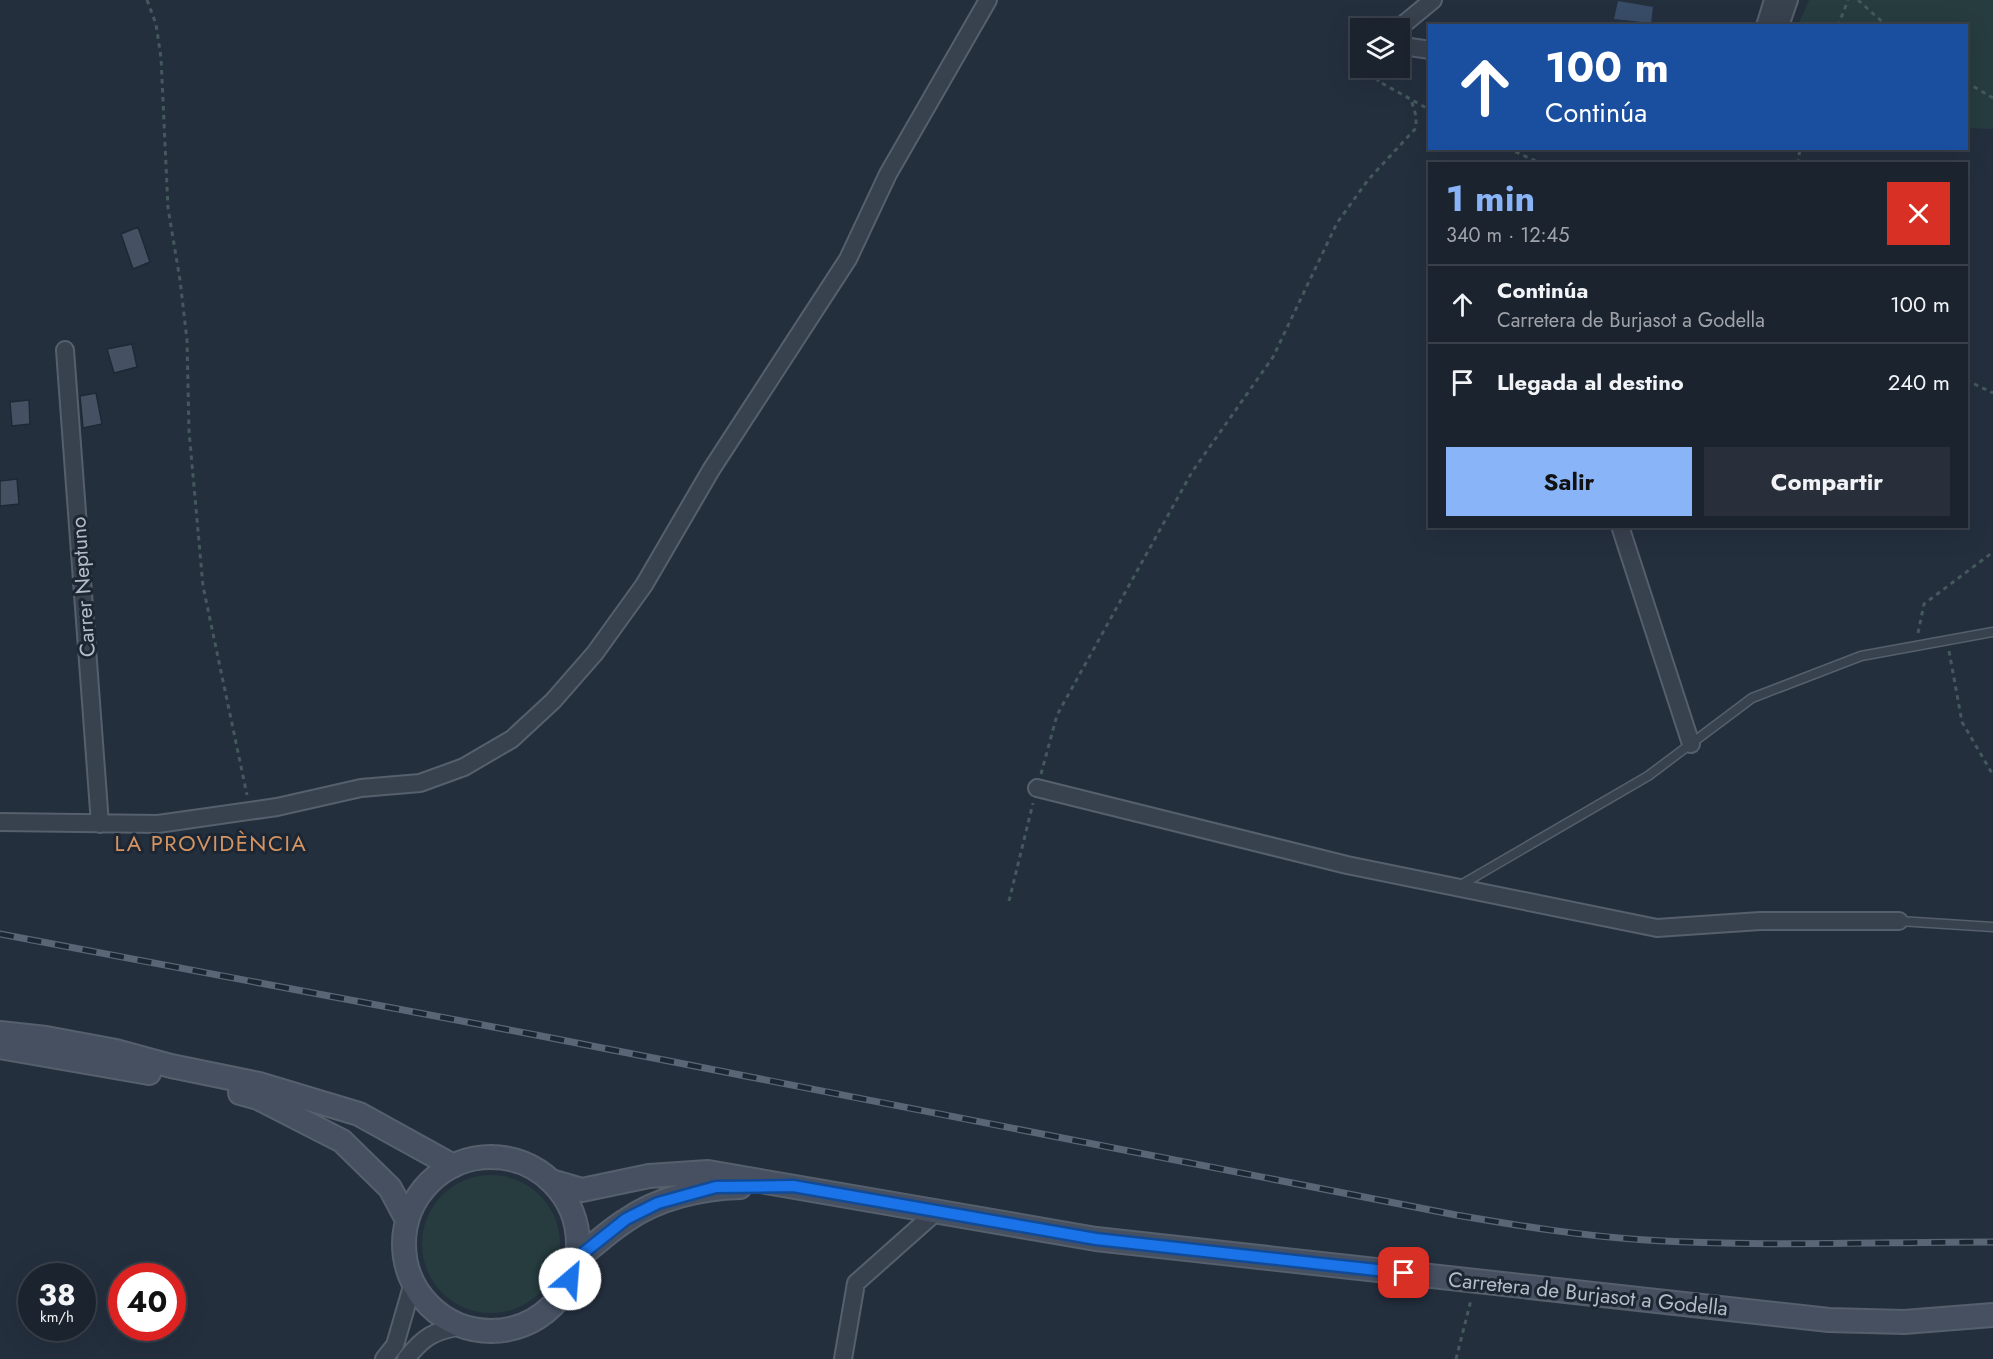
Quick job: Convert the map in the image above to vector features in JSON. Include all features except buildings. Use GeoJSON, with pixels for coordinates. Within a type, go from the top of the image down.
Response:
{"type":"FeatureCollection","features":[{"type":"Feature","properties":{"kind":"street"},"geometry":{"type":"LineString","coordinates":[[0,822],[158,824],[251,811],[361,788],[420,783],[464,767],[512,739],[553,701],[595,653],[644,585],[711,470],[848,259],[893,165],[988,0]]}},
{"type":"Feature","properties":{"kind":"street"},"geometry":{"type":"LineString","coordinates":[[1410,19],[1433,0]]}},
{"type":"Feature","properties":{"kind":"street"},"geometry":{"type":"LineString","coordinates":[[1766,24],[1773,0]]}},
{"type":"Feature","properties":{"kind":"street"},"geometry":{"type":"LineString","coordinates":[[1781,24],[1789,0]]}},
{"type":"Feature","properties":{"kind":"street"},"geometry":{"type":"LineString","coordinates":[[1410,47],[1428,50]]}},
{"type":"Feature","properties":{"kind":"street","name":"Carrer Neptuno"},"geometry":{"type":"LineString","coordinates":[[65,350],[100,824]]}},
{"type":"Feature","properties":{"kind":"street"},"geometry":{"type":"LineString","coordinates":[[1621,528],[1691,744]]}},
{"type":"Feature","properties":{"kind":"street"},"geometry":{"type":"LineString","coordinates":[[1037,788],[1347,865],[1657,928],[1760,921],[1899,921]]}},
{"type":"Feature","properties":{"kind":"street"},"geometry":{"type":"LineString","coordinates":[[0,1033],[46,1038],[116,1051],[171,1066],[259,1084],[359,1114],[453,1166]]}},
{"type":"Feature","properties":{"kind":"street"},"geometry":{"type":"LineString","coordinates":[[0,1047],[166,1076],[258,1098],[342,1141],[390,1188],[407,1220]]}},
{"type":"Feature","properties":{"kind":"street"},"geometry":{"type":"LineString","coordinates":[[478,1158],[504,1158],[537,1170],[551,1181],[565,1197],[574,1216],[578,1237],[577,1258],[570,1279],[559,1298],[544,1313],[526,1324],[505,1330],[483,1331],[462,1326],[433,1310],[412,1283],[405,1262],[403,1241],[407,1220],[424,1188],[437,1175],[453,1166],[478,1158]]}},
{"type":"Feature","properties":{"kind":"street"},"geometry":{"type":"LineString","coordinates":[[551,1181],[582,1190],[649,1176],[708,1172],[793,1186]]}},
{"type":"Feature","properties":{"kind":"street"},"geometry":{"type":"LineString","coordinates":[[577,1258],[626,1219],[658,1203],[716,1187],[793,1186]]}},
{"type":"Feature","properties":{"kind":"street","name":"Carretera de Burjasot a Godella"},"geometry":{"type":"LineString","coordinates":[[793,1186],[1096,1239],[1829,1320],[1904,1322],[1993,1315]]}},
{"type":"Feature","properties":{"kind":"street"},"geometry":{"type":"LineString","coordinates":[[843,1359],[856,1283],[937,1211]]}},
{"type":"Feature","properties":{"kind":"street"},"geometry":{"type":"LineString","coordinates":[[384,1359],[395,1345],[412,1283]]}},
{"type":"Feature","properties":{"kind":"street"},"geometry":{"type":"LineString","coordinates":[[406,1359],[422,1340],[435,1331],[462,1326]]}},
{"type":"Feature","properties":{"kind":"lane"},"geometry":{"type":"LineString","coordinates":[[1457,887],[1648,776],[1752,698],[1861,656],[1993,632]]}},
{"type":"Feature","properties":{"kind":"lane"},"geometry":{"type":"LineString","coordinates":[[1899,921],[1993,927]]}},
{"type":"Feature","properties":{"kind":"path"},"geometry":{"type":"LineString","coordinates":[[147,0],[156,24],[161,58],[168,208],[180,280],[186,340],[189,430],[203,586],[251,811]]}},
{"type":"Feature","properties":{"kind":"path"},"geometry":{"type":"LineString","coordinates":[[1839,24],[1848,0]]}},
{"type":"Feature","properties":{"kind":"path"},"geometry":{"type":"LineString","coordinates":[[1858,0],[1885,24]]}},
{"type":"Feature","properties":{"kind":"path"},"geometry":{"type":"LineString","coordinates":[[1379,78],[1378,81],[1428,109]]}},
{"type":"Feature","properties":{"kind":"path"},"geometry":{"type":"LineString","coordinates":[[1968,83],[1993,98]]}},
{"type":"Feature","properties":{"kind":"path"},"geometry":{"type":"LineString","coordinates":[[1009,901],[1057,715],[1192,472],[1273,357],[1337,223],[1368,180],[1416,128],[1416,116],[1410,99]]}},
{"type":"Feature","properties":{"kind":"path"},"geometry":{"type":"LineString","coordinates":[[1511,150],[1538,162]]}},
{"type":"Feature","properties":{"kind":"path"},"geometry":{"type":"LineString","coordinates":[[1968,381],[1993,393]]}},
{"type":"Feature","properties":{"kind":"path"},"geometry":{"type":"LineString","coordinates":[[1916,646],[1924,604],[1993,552]]}},
{"type":"Feature","properties":{"kind":"path"},"geometry":{"type":"LineString","coordinates":[[1947,641],[1962,722],[1993,775]]}},
{"type":"Feature","properties":{"kind":"path"},"geometry":{"type":"LineString","coordinates":[[1456,1359],[1475,1281]]}},
{"type":"Feature","properties":{"kind":"green space"},"geometry":{"type":"Polygon","coordinates":[[[1809,0],[1993,0],[1993,129],[1968,128],[1968,24],[1798,24],[1809,0]]]}},
{"type":"Feature","properties":{"kind":"green space"},"geometry":{"type":"Polygon","coordinates":[[[491,1175],[517,1180],[540,1195],[555,1218],[560,1244],[555,1270],[540,1293],[517,1308],[491,1313],[465,1308],[442,1293],[427,1270],[422,1244],[427,1218],[442,1195],[465,1180],[491,1175]]]}},
{"type":"Feature","properties":{"kind":"water"},"geometry":{"type":"Polygon","coordinates":[[[1618,1],[1653,7],[1651,23],[1614,19],[1618,1]]]}},
{"type":"Feature","properties":{"kind":"railway"},"geometry":{"type":"LineString","coordinates":[[0,934],[536,1035],[1527,1227],[1622,1238],[1689,1242],[1776,1244],[1993,1242]]}},
{"type":"Feature","properties":{"kind":"district","name":"LA PROVIDÈNCIA"},"geometry":{"type":"Point","coordinates":[211,843]}},
{"type":"Feature","properties":{"kind":"route"},"geometry":{"type":"LineString","coordinates":[[570,1279],[577,1258],[626,1219],[658,1203],[716,1187],[793,1186],[1096,1239],[1404,1273]]}}]}
